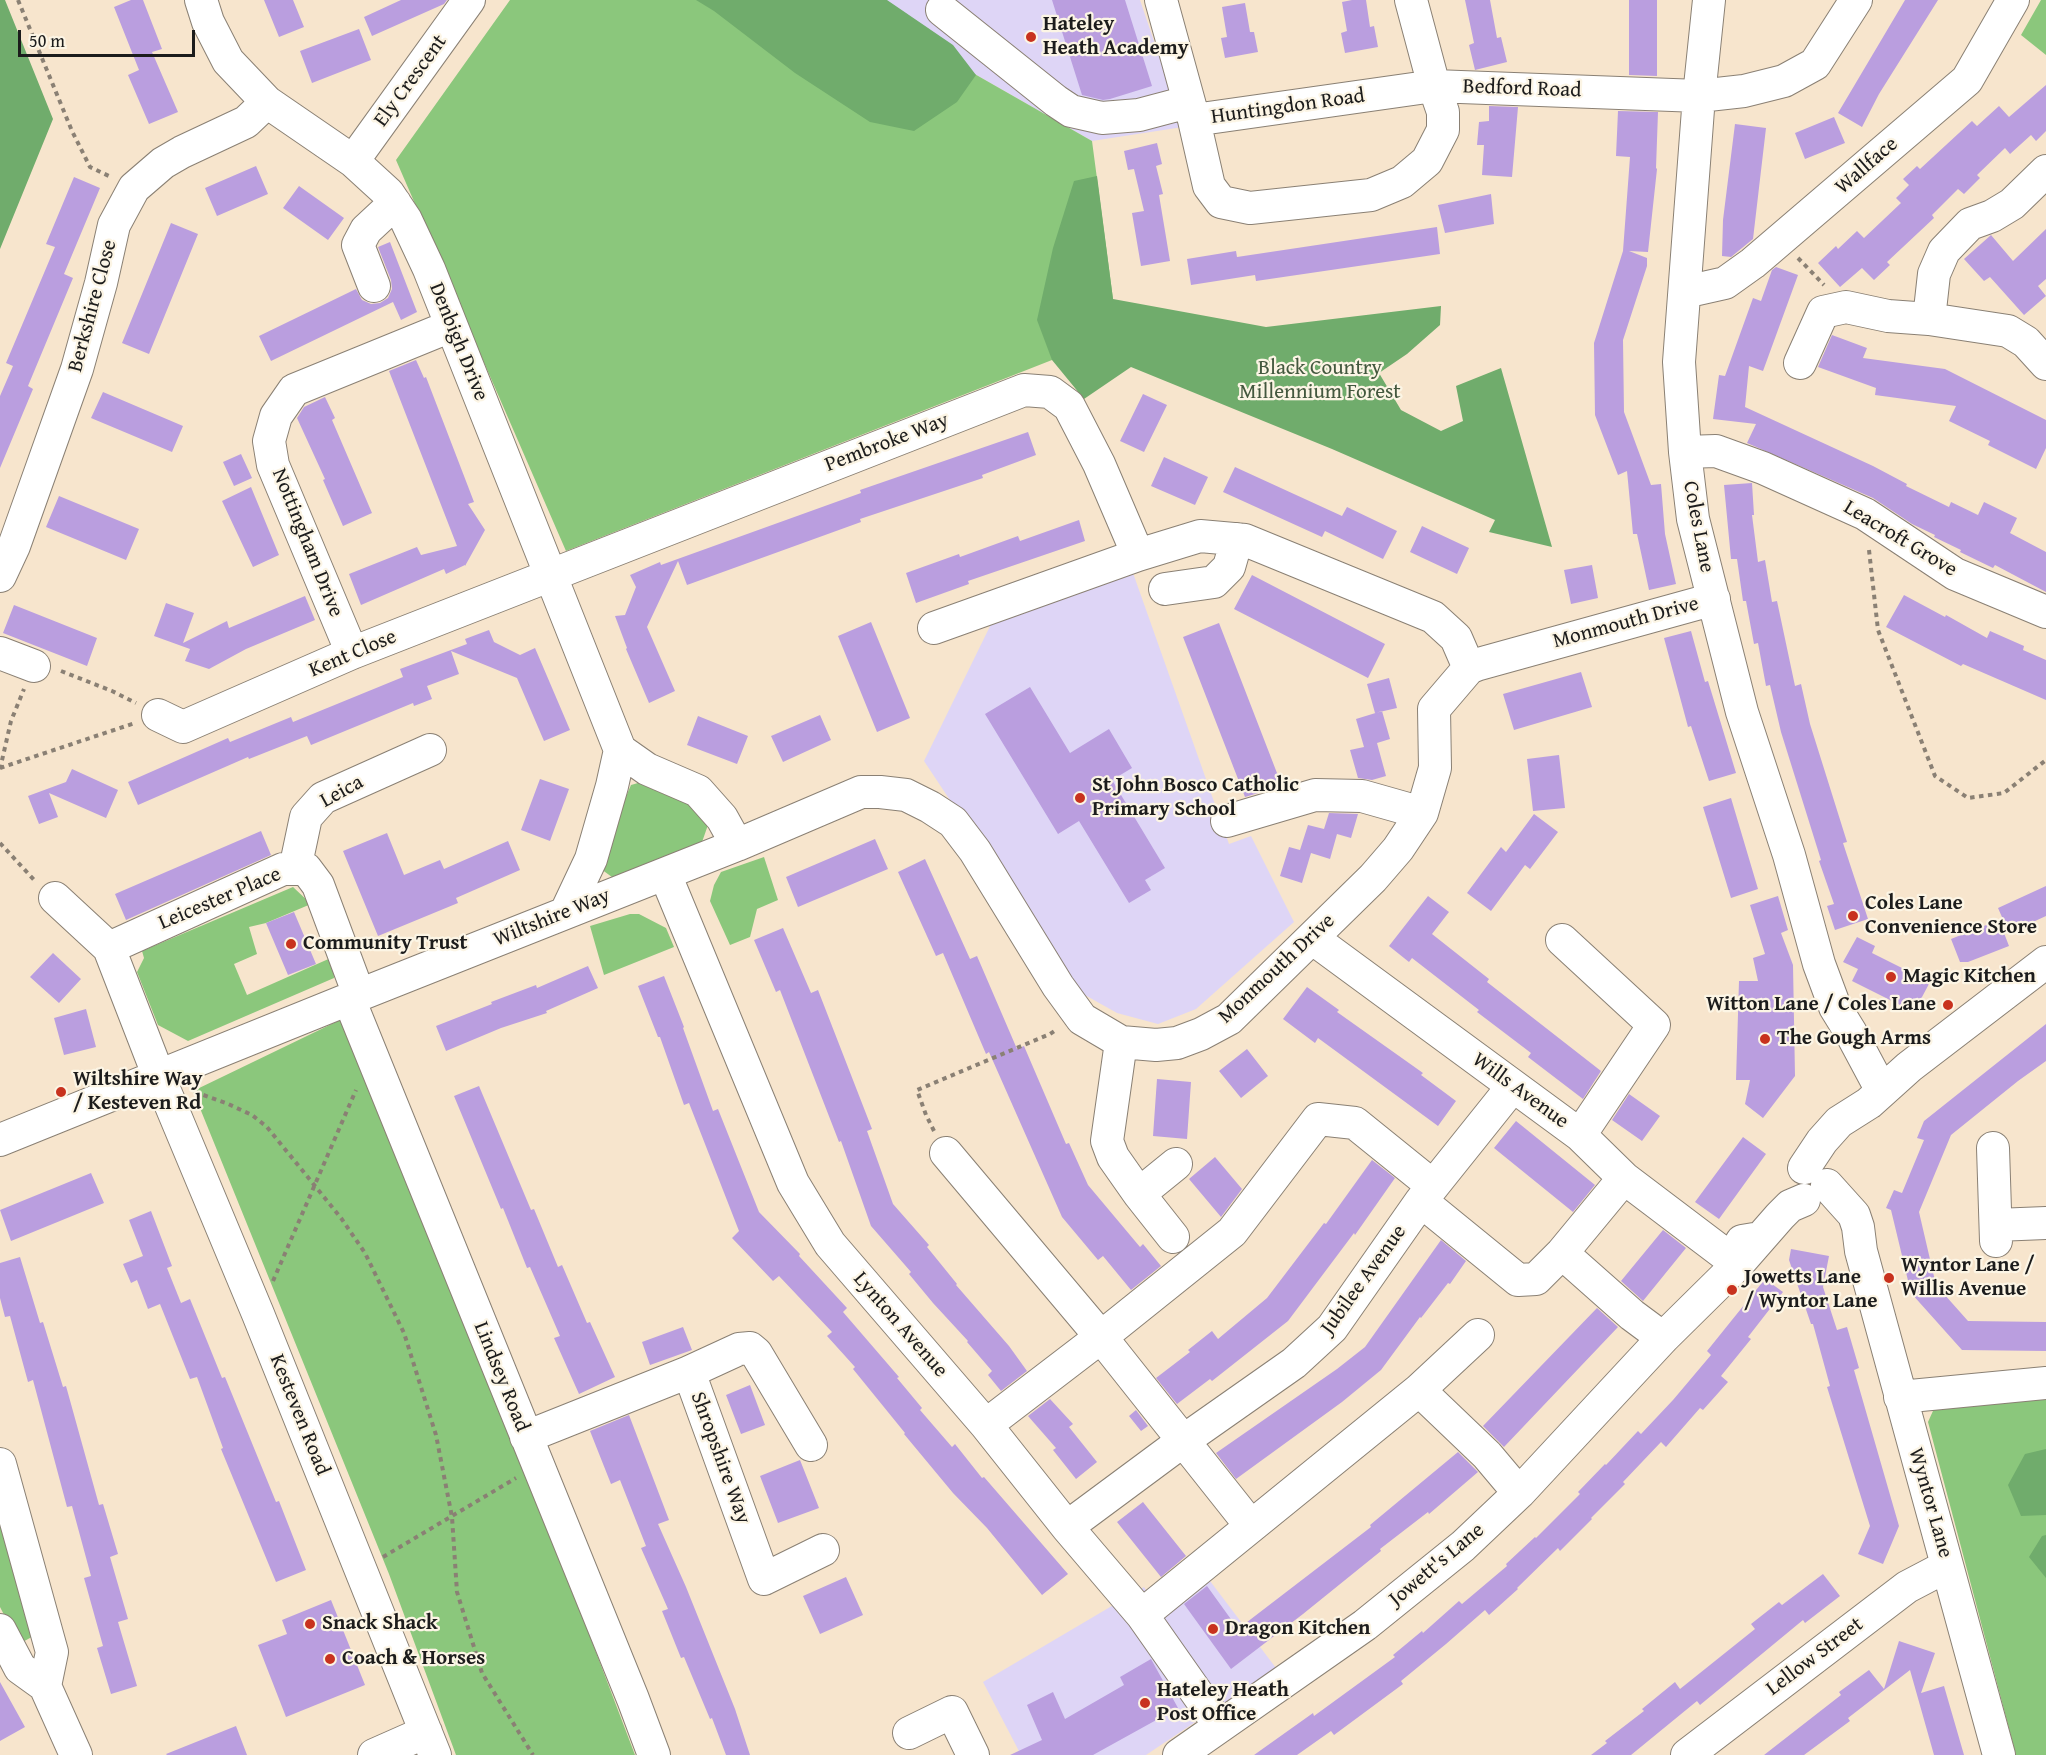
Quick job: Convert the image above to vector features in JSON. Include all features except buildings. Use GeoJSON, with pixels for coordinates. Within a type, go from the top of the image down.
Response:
{"type":"FeatureCollection","features":[{"type":"Feature","properties":{"kind":"street","name":"Denbigh Drive"},"geometry":{"type":"LineString","coordinates":[[201,0],[208,22],[228,61],[267,102],[354,162],[388,193],[406,220],[429,269],[620,750]]}},
{"type":"Feature","properties":{"kind":"street","name":"Ely Crescent"},"geometry":{"type":"LineString","coordinates":[[354,162],[469,0]]}},
{"type":"Feature","properties":{"kind":"street","name":"Huntingdon Road"},"geometry":{"type":"LineString","coordinates":[[1161,0],[1191,111],[1434,86]]}},
{"type":"Feature","properties":{"kind":"street","name":"Bedford Road"},"geometry":{"type":"LineString","coordinates":[[1411,0],[1434,86],[1699,96],[1744,91],[1784,81],[1815,64],[1856,0]]}},
{"type":"Feature","properties":{"kind":"street","name":"Coles Lane"},"geometry":{"type":"LineString","coordinates":[[1709,0],[1699,96],[1679,362],[1685,452],[1693,519],[1742,712],[1789,855],[1819,964],[1835,1007],[1851,1033],[1875,1097]]}},
{"type":"Feature","properties":{"kind":"street","name":"Wallface"},"geometry":{"type":"LineString","coordinates":[[1685,292],[1725,283],[1780,241],[1966,80],[2013,0]]}},
{"type":"Feature","properties":{"kind":"street"},"geometry":{"type":"LineString","coordinates":[[942,10],[1071,111],[1102,118],[1191,111],[1209,186],[1221,202],[1250,208],[1371,195],[1402,182],[1427,161],[1443,130],[1443,112],[1434,86]]}},
{"type":"Feature","properties":{"kind":"street","name":"Berkshire Close"},"geometry":{"type":"LineString","coordinates":[[0,576],[14,546],[77,369],[101,284],[114,225],[134,188],[182,152],[246,122],[267,102]]}},
{"type":"Feature","properties":{"kind":"street"},"geometry":{"type":"LineString","coordinates":[[1929,319],[1934,274],[1944,251],[1970,224],[1992,216],[2012,204],[2046,171]]}},
{"type":"Feature","properties":{"kind":"street"},"geometry":{"type":"LineString","coordinates":[[374,286],[357,245],[366,230],[394,203]]}},
{"type":"Feature","properties":{"kind":"street"},"geometry":{"type":"LineString","coordinates":[[1800,363],[1823,312],[1846,307],[1888,316],[1929,319],[2008,331],[2026,342],[2046,364]]}},
{"type":"Feature","properties":{"kind":"street","name":"Nottingham Drive"},"geometry":{"type":"LineString","coordinates":[[352,653],[273,465],[269,441],[276,416],[294,390],[451,326]]}},
{"type":"Feature","properties":{"kind":"street","name":"Pembroke Way"},"geometry":{"type":"LineString","coordinates":[[550,574],[1024,390],[1050,392],[1069,406],[1099,464],[1138,555]]}},
{"type":"Feature","properties":{"kind":"street","name":"Leacroft Grove"},"geometry":{"type":"LineString","coordinates":[[1685,452],[1716,451],[1763,468],[1865,514],[1955,574],[2046,612]]}},
{"type":"Feature","properties":{"kind":"street"},"geometry":{"type":"LineString","coordinates":[[934,628],[1138,555],[1200,536],[1245,540],[1433,617],[1456,638],[1469,668]]}},
{"type":"Feature","properties":{"kind":"street"},"geometry":{"type":"LineString","coordinates":[[1165,589],[1214,582],[1229,567],[1237,540]]}},
{"type":"Feature","properties":{"kind":"street","name":"Kent Close"},"geometry":{"type":"LineString","coordinates":[[158,715],[183,727],[352,653],[550,574]]}},
{"type":"Feature","properties":{"kind":"street","name":"Monmouth Drive"},"geometry":{"type":"LineString","coordinates":[[906,795],[953,822],[975,851],[1058,986],[1082,1019],[1121,1042],[1156,1045],[1177,1043],[1201,1034],[1229,1019],[1398,849],[1422,813],[1435,768],[1434,709],[1469,668],[1714,599]]}},
{"type":"Feature","properties":{"kind":"street"},"geometry":{"type":"LineString","coordinates":[[0,653],[48,669]]}},
{"type":"Feature","properties":{"kind":"street","name":"Leica"},"geometry":{"type":"LineString","coordinates":[[295,869],[306,817],[323,798],[430,750]]}},
{"type":"Feature","properties":{"kind":"street"},"geometry":{"type":"LineString","coordinates":[[566,912],[591,859],[620,750],[647,769],[698,791],[722,818],[737,845]]}},
{"type":"Feature","properties":{"kind":"street","name":"Wiltshire Way"},"geometry":{"type":"LineString","coordinates":[[0,1140],[737,845],[861,792],[906,795]]}},
{"type":"Feature","properties":{"kind":"street"},"geometry":{"type":"LineString","coordinates":[[1227,821],[1315,795],[1362,796],[1422,813]]}},
{"type":"Feature","properties":{"kind":"street","name":"Leicester Place"},"geometry":{"type":"LineString","coordinates":[[109,948],[283,869],[306,869],[318,885],[354,997]]}},
{"type":"Feature","properties":{"kind":"street","name":"Lynton Avenue"},"geometry":{"type":"LineString","coordinates":[[664,874],[793,1182],[830,1244],[986,1425],[1067,1527],[1142,1615],[1220,1726]]}},
{"type":"Feature","properties":{"kind":"street"},"geometry":{"type":"LineString","coordinates":[[55,898],[109,948],[159,1077]]}},
{"type":"Feature","properties":{"kind":"street","name":"Wills Avenue"},"geometry":{"type":"LineString","coordinates":[[1312,938],[1580,1135],[1624,1178],[1721,1252]]}},
{"type":"Feature","properties":{"kind":"street"},"geometry":{"type":"LineString","coordinates":[[1562,940],[1654,1025],[1580,1135]]}},
{"type":"Feature","properties":{"kind":"street"},"geometry":{"type":"LineString","coordinates":[[1812,1185],[1822,1141],[1839,1122],[1875,1097],[1909,1067],[2046,962]]}},
{"type":"Feature","properties":{"kind":"street","name":"Lindsey Road"},"geometry":{"type":"LineString","coordinates":[[354,997],[371,1056],[654,1755]]}},
{"type":"Feature","properties":{"kind":"street","name":"Coles Lane"},"geometry":{"type":"LineString","coordinates":[[1851,1033],[1909,1067]]}},
{"type":"Feature","properties":{"kind":"street"},"geometry":{"type":"LineString","coordinates":[[1121,1042],[1107,1141],[1113,1157],[1173,1237]]}},
{"type":"Feature","properties":{"kind":"street","name":"Kesteven Road"},"geometry":{"type":"LineString","coordinates":[[159,1077],[258,1314],[430,1744]]}},
{"type":"Feature","properties":{"kind":"street","name":"Jubilee Avenue"},"geometry":{"type":"LineString","coordinates":[[1067,1527],[1294,1363],[1332,1328],[1427,1193],[1513,1086]]}},
{"type":"Feature","properties":{"kind":"street"},"geometry":{"type":"LineString","coordinates":[[986,1425],[1232,1232],[1318,1119],[1355,1123],[1518,1280],[1536,1280],[1562,1253],[1624,1178]]}},
{"type":"Feature","properties":{"kind":"street"},"geometry":{"type":"LineString","coordinates":[[1993,1148],[1996,1233],[2046,1223]]}},
{"type":"Feature","properties":{"kind":"street"},"geometry":{"type":"LineString","coordinates":[[946,1153],[1101,1337],[1251,1526]]}},
{"type":"Feature","properties":{"kind":"street"},"geometry":{"type":"LineString","coordinates":[[1139,1194],[1176,1164]]}},
{"type":"Feature","properties":{"kind":"street","name":"Jowett's Lane"},"geometry":{"type":"LineString","coordinates":[[1179,1755],[1365,1625],[1463,1546],[1519,1493],[1663,1338],[1738,1264],[1812,1185]]}},
{"type":"Feature","properties":{"kind":"street","name":"Jowett's Lane"},"geometry":{"type":"LineString","coordinates":[[1663,1338],[1721,1252],[1776,1189],[1812,1185]]}},
{"type":"Feature","properties":{"kind":"street","name":"Wyntor Lane"},"geometry":{"type":"LineString","coordinates":[[1812,1185],[1854,1215],[1858,1227],[1861,1251],[1999,1755]]}},
{"type":"Feature","properties":{"kind":"street"},"geometry":{"type":"LineString","coordinates":[[1721,1252],[1727,1256],[1735,1252],[1743,1241],[1761,1238]]}},
{"type":"Feature","properties":{"kind":"street"},"geometry":{"type":"LineString","coordinates":[[1562,1253],[1632,1315],[1663,1338]]}},
{"type":"Feature","properties":{"kind":"street"},"geometry":{"type":"LineString","coordinates":[[1142,1615],[1419,1390],[1478,1335]]}},
{"type":"Feature","properties":{"kind":"street"},"geometry":{"type":"LineString","coordinates":[[689,1372],[739,1349],[750,1348],[756,1353],[811,1445]]}},
{"type":"Feature","properties":{"kind":"street","name":"Shropshire Way"},"geometry":{"type":"LineString","coordinates":[[531,1451],[689,1372],[764,1580],[823,1550]]}},
{"type":"Feature","properties":{"kind":"street"},"geometry":{"type":"LineString","coordinates":[[1900,1397],[2046,1383]]}},
{"type":"Feature","properties":{"kind":"street"},"geometry":{"type":"LineString","coordinates":[[1419,1390],[1487,1455],[1519,1493]]}},
{"type":"Feature","properties":{"kind":"street"},"geometry":{"type":"LineString","coordinates":[[0,1464],[52,1652],[45,1686]]}},
{"type":"Feature","properties":{"kind":"street","name":"Lellow Street"},"geometry":{"type":"LineString","coordinates":[[1687,1755],[1907,1587],[1947,1566]]}},
{"type":"Feature","properties":{"kind":"street"},"geometry":{"type":"LineString","coordinates":[[0,1630],[20,1668],[45,1686],[76,1755]]}},
{"type":"Feature","properties":{"kind":"street"},"geometry":{"type":"LineString","coordinates":[[909,1733],[952,1712],[973,1755]]}},
{"type":"Feature","properties":{"kind":"street"},"geometry":{"type":"LineString","coordinates":[[374,1755],[430,1744]]}},
{"type":"Feature","properties":{"kind":"path"},"geometry":{"type":"LineString","coordinates":[[18,0],[72,131],[90,166],[134,188]]}},
{"type":"Feature","properties":{"kind":"path"},"geometry":{"type":"LineString","coordinates":[[1780,241],[1846,307]]}},
{"type":"Feature","properties":{"kind":"path"},"geometry":{"type":"LineString","coordinates":[[1865,514],[1878,630],[1935,776],[1968,798],[2004,793],[2046,760]]}},
{"type":"Feature","properties":{"kind":"path"},"geometry":{"type":"LineString","coordinates":[[0,768],[11,721],[48,669],[112,690]]}},
{"type":"Feature","properties":{"kind":"path"},"geometry":{"type":"LineString","coordinates":[[0,768],[158,715]]}},
{"type":"Feature","properties":{"kind":"path"},"geometry":{"type":"LineString","coordinates":[[0,843],[29,876],[55,898]]}},
{"type":"Feature","properties":{"kind":"path"},"geometry":{"type":"LineString","coordinates":[[946,1153],[926,1115],[917,1090],[1050,1034],[1078,1013]]}},
{"type":"Feature","properties":{"kind":"path"},"geometry":{"type":"LineString","coordinates":[[258,1314],[371,1056]]}},
{"type":"Feature","properties":{"kind":"path"},"geometry":{"type":"LineString","coordinates":[[194,1091],[226,1103],[252,1116],[267,1127],[314,1183],[365,1253],[404,1333],[436,1435],[452,1516],[457,1592],[482,1673],[533,1755]]}},
{"type":"Feature","properties":{"kind":"path"},"geometry":{"type":"LineString","coordinates":[[361,1569],[452,1516],[531,1451]]}},
{"type":"Feature","properties":{"kind":"shaded area","name":"Hateley Heath Academy"},"geometry":{"type":"Polygon","coordinates":[[[845,0],[1140,0],[1183,127],[1092,141],[845,0]]]}},
{"type":"Feature","properties":{"kind":"shaded area","name":"St John Bosco Catholic Primary School"},"geometry":{"type":"Polygon","coordinates":[[[1133,573],[1229,844],[1251,836],[1294,922],[1196,1009],[1158,1024],[1117,1013],[1076,990],[924,761],[995,616],[1133,573]]]}},
{"type":"Feature","properties":{"kind":"shaded area"},"geometry":{"type":"Polygon","coordinates":[[[1207,1577],[1276,1668],[1146,1755],[1021,1755],[983,1682],[1144,1587],[1162,1614],[1207,1577]]]}},
{"type":"Feature","properties":{"kind":"green space"},"geometry":{"type":"Polygon","coordinates":[[[0,0],[5,0],[53,119],[0,249],[0,0]]]}},
{"type":"Feature","properties":{"kind":"green space"},"geometry":{"type":"Polygon","coordinates":[[[510,0],[845,0],[1092,141],[1113,299],[1052,360],[566,551],[396,160],[510,0]]]}},
{"type":"Feature","properties":{"kind":"green space"},"geometry":{"type":"Polygon","coordinates":[[[696,0],[887,0],[953,45],[976,75],[957,102],[914,131],[870,122],[795,73],[714,11],[696,0]]]}},
{"type":"Feature","properties":{"kind":"green space"},"geometry":{"type":"Polygon","coordinates":[[[2041,0],[2046,0],[2046,55],[2021,35],[2041,0]]]}},
{"type":"Feature","properties":{"kind":"green space","name":"Black Country Millennium Forest"},"geometry":{"type":"Polygon","coordinates":[[[1097,176],[1113,299],[1266,327],[1441,306],[1440,325],[1407,354],[1379,373],[1401,410],[1441,431],[1463,421],[1456,386],[1501,368],[1552,547],[1489,532],[1495,520],[1332,449],[1131,367],[1084,399],[1052,360],[1037,320],[1053,248],[1074,181],[1097,176]]]}},
{"type":"Feature","properties":{"kind":"green space"},"geometry":{"type":"Polygon","coordinates":[[[638,783],[700,809],[709,822],[701,845],[616,880],[601,869],[606,843],[631,785],[638,783]]]}},
{"type":"Feature","properties":{"kind":"green space"},"geometry":{"type":"Polygon","coordinates":[[[764,857],[778,900],[757,909],[750,937],[730,945],[710,901],[714,885],[721,872],[764,857]]]}},
{"type":"Feature","properties":{"kind":"green space"},"geometry":{"type":"Polygon","coordinates":[[[293,887],[311,904],[266,923],[249,927],[257,954],[234,964],[247,995],[333,957],[334,978],[188,1041],[158,1025],[137,972],[144,958],[142,951],[293,887]]]}},
{"type":"Feature","properties":{"kind":"green space"},"geometry":{"type":"Polygon","coordinates":[[[630,914],[639,914],[666,928],[674,947],[604,975],[590,926],[630,914]]]}},
{"type":"Feature","properties":{"kind":"green space"},"geometry":{"type":"Polygon","coordinates":[[[340,1020],[547,1523],[635,1755],[456,1755],[389,1574],[193,1091],[340,1020]]]}},
{"type":"Feature","properties":{"kind":"green space"},"geometry":{"type":"Polygon","coordinates":[[[2046,1394],[2046,1755],[2016,1755],[1928,1422],[1937,1402],[2046,1394]]]}},
{"type":"Feature","properties":{"kind":"green space"},"geometry":{"type":"Polygon","coordinates":[[[2046,1449],[2046,1515],[2021,1516],[2008,1485],[2025,1454],[2046,1449]]]}},
{"type":"Feature","properties":{"kind":"green space"},"geometry":{"type":"Polygon","coordinates":[[[0,1496],[39,1633],[19,1644],[0,1607],[0,1496]]]}},
{"type":"Feature","properties":{"kind":"green space"},"geometry":{"type":"Polygon","coordinates":[[[2046,1535],[2046,1578],[2029,1557],[2042,1536],[2046,1535]]]}},
{"type":"Feature","properties":{"kind":"place","name":"Hateley Heath Academy"},"geometry":{"type":"Point","coordinates":[1031,37]}},
{"type":"Feature","properties":{"kind":"place","name":"St John Bosco Catholic Primary School"},"geometry":{"type":"Point","coordinates":[1080,798]}},
{"type":"Feature","properties":{"kind":"place","name":"Coles Lane Convenience Store"},"geometry":{"type":"Point","coordinates":[1853,916]}},
{"type":"Feature","properties":{"kind":"place","name":"Community Trust"},"geometry":{"type":"Point","coordinates":[291,944]}},
{"type":"Feature","properties":{"kind":"place","name":"Magic Kitchen"},"geometry":{"type":"Point","coordinates":[1891,977]}},
{"type":"Feature","properties":{"kind":"place","name":"Witton Lane / Coles Lane"},"geometry":{"type":"Point","coordinates":[1948,1005]}},
{"type":"Feature","properties":{"kind":"place","name":"The Gough Arms"},"geometry":{"type":"Point","coordinates":[1765,1039]}},
{"type":"Feature","properties":{"kind":"place","name":"Wiltshire Way / Kesteven Rd"},"geometry":{"type":"Point","coordinates":[61,1092]}},
{"type":"Feature","properties":{"kind":"place","name":"Wyntor Lane / Willis Avenue"},"geometry":{"type":"Point","coordinates":[1889,1278]}},
{"type":"Feature","properties":{"kind":"place","name":"Jowetts Lane / Wyntor Lane"},"geometry":{"type":"Point","coordinates":[1732,1290]}},
{"type":"Feature","properties":{"kind":"place","name":"Snack Shack"},"geometry":{"type":"Point","coordinates":[310,1624]}},
{"type":"Feature","properties":{"kind":"place","name":"Dragon Kitchen"},"geometry":{"type":"Point","coordinates":[1213,1629]}},
{"type":"Feature","properties":{"kind":"place","name":"Coach & Horses"},"geometry":{"type":"Point","coordinates":[330,1659]}},
{"type":"Feature","properties":{"kind":"place","name":"Hateley Heath Post Office"},"geometry":{"type":"Point","coordinates":[1145,1703]}}]}
